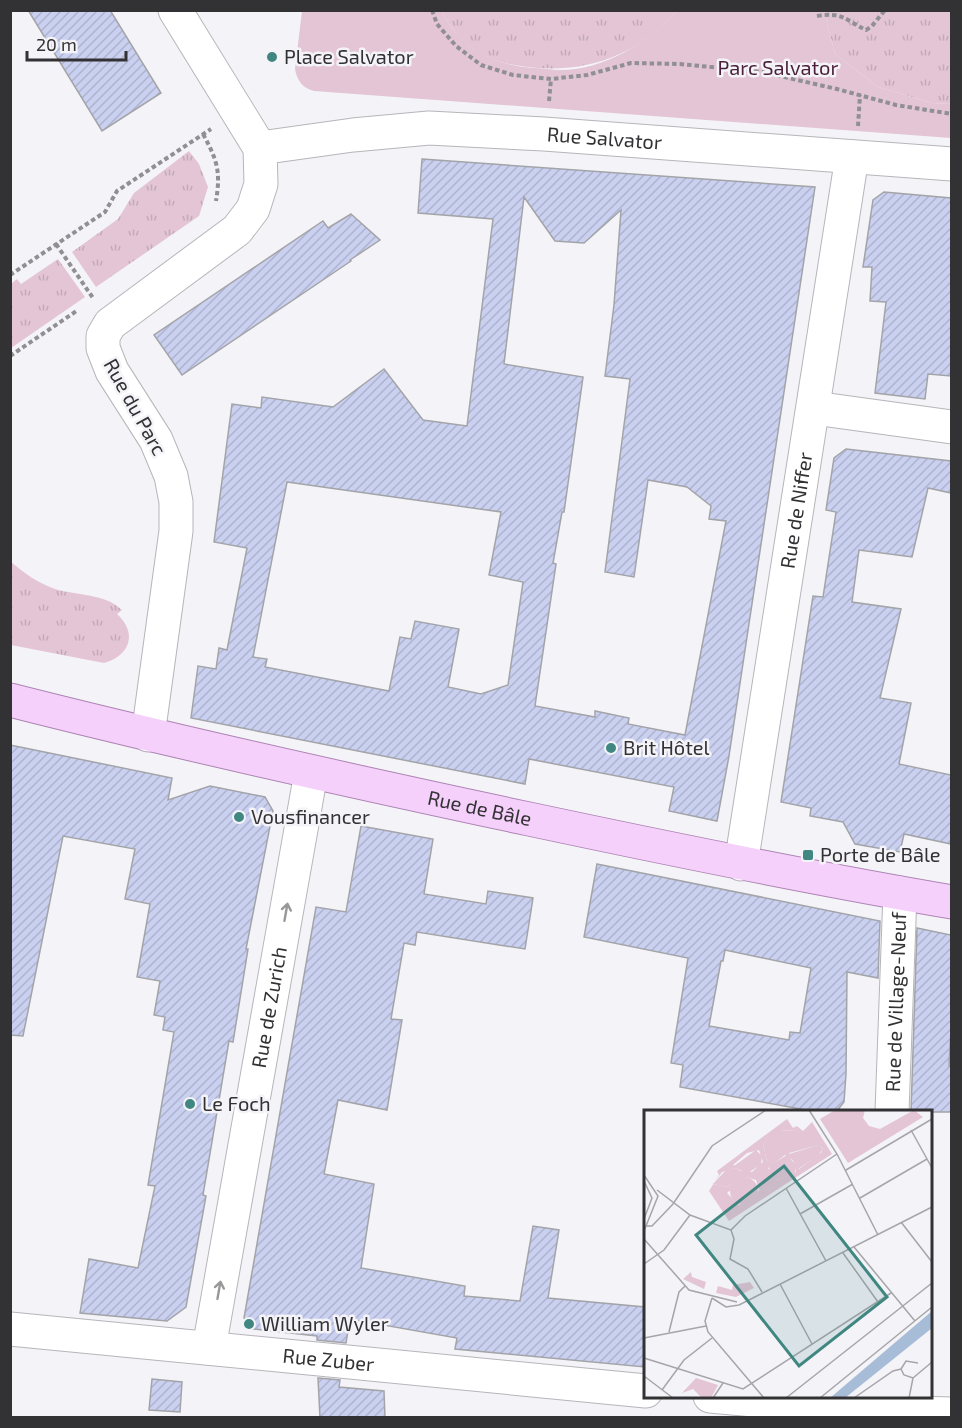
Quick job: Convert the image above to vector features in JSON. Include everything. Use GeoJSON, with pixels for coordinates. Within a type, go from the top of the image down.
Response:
{"type":"FeatureCollection","features":[{"type":"Feature","properties":{"kind":"main road","name":"Rue de Bâle"},"geometry":{"type":"LineString","coordinates":[[10,700],[311,773],[741,864],[951,902]]}},
{"type":"Feature","properties":{"kind":"street"},"geometry":{"type":"LineString","coordinates":[[102,306],[237,230],[253,209],[261,184],[260,148],[175,10]]}},
{"type":"Feature","properties":{"kind":"street","name":"Rue Salvator"},"geometry":{"type":"LineString","coordinates":[[260,148],[353,135],[429,128],[544,134],[951,164]]}},
{"type":"Feature","properties":{"kind":"street","name":"Rue de Niffer"},"geometry":{"type":"LineString","coordinates":[[741,864],[852,157]]}},
{"type":"Feature","properties":{"kind":"street","name":"Rue du Parc"},"geometry":{"type":"LineString","coordinates":[[102,306],[103,348],[112,371],[156,440],[171,476],[176,502],[176,531],[148,735]]}},
{"type":"Feature","properties":{"kind":"street"},"geometry":{"type":"LineString","coordinates":[[814,408],[951,427]]}},
{"type":"Feature","properties":{"kind":"street","name":"Rue de Zurich"},"geometry":{"type":"LineString","coordinates":[[209,1348],[311,773]]}},
{"type":"Feature","properties":{"kind":"street","name":"Rue de Village-Neuf"},"geometry":{"type":"LineString","coordinates":[[892,1110],[900,894]]}},
{"type":"Feature","properties":{"kind":"street","name":"Rue Zuber"},"geometry":{"type":"LineString","coordinates":[[10,1329],[644,1390]]}},
{"type":"Feature","properties":{"kind":"street"},"geometry":{"type":"LineString","coordinates":[[753,1398],[882,1404],[951,1414]]}},
{"type":"Feature","properties":{"kind":"path"},"geometry":{"type":"LineString","coordinates":[[432,10],[437,24],[456,46],[482,65],[513,75],[551,79],[587,75],[631,63],[680,64],[762,72],[896,105],[951,114]]}},
{"type":"Feature","properties":{"kind":"path"},"geometry":{"type":"LineString","coordinates":[[817,16],[840,15],[866,30],[885,10]]}},
{"type":"Feature","properties":{"kind":"path"},"geometry":{"type":"LineString","coordinates":[[10,275],[105,212],[117,191],[239,112]]}},
{"type":"Feature","properties":{"kind":"path"},"geometry":{"type":"LineString","coordinates":[[203,134],[217,159],[218,183],[213,209]]}},
{"type":"Feature","properties":{"kind":"path"},"geometry":{"type":"LineString","coordinates":[[10,356],[102,306],[56,244]]}},
{"type":"Feature","properties":{"kind":"green space","name":"Parc Salvator"},"geometry":{"type":"Polygon","coordinates":[[[302,11],[441,11],[449,24],[468,45],[491,58],[518,66],[561,70],[593,65],[625,52],[653,33],[677,11],[824,11],[835,54],[878,87],[932,103],[951,104],[951,138],[314,91],[301,83],[295,69],[302,11]]]}},
{"type":"Feature","properties":{"kind":"green space"},"geometry":{"type":"Polygon","coordinates":[[[441,11],[677,11],[648,38],[614,56],[577,67],[538,68],[506,63],[481,54],[460,37],[441,11]]]}},
{"type":"Feature","properties":{"kind":"green space"},"geometry":{"type":"Polygon","coordinates":[[[824,11],[951,11],[951,104],[932,103],[878,87],[835,54],[824,11]]]}},
{"type":"Feature","properties":{"kind":"green space"},"geometry":{"type":"Polygon","coordinates":[[[189,151],[199,164],[208,187],[199,216],[96,287],[72,252],[118,219],[134,193],[189,151]]]}},
{"type":"Feature","properties":{"kind":"green space"},"geometry":{"type":"Polygon","coordinates":[[[58,259],[85,297],[11,348],[11,284],[17,279],[21,284],[58,259]]]}},
{"type":"Feature","properties":{"kind":"green space"},"geometry":{"type":"Polygon","coordinates":[[[11,562],[49,587],[99,598],[122,610],[117,614],[124,621],[129,636],[125,649],[113,660],[104,663],[11,645],[11,562]]]}},
{"type":"Feature","properties":{"kind":"building"},"geometry":{"type":"Polygon","coordinates":[[[28,10],[110,10],[161,93],[102,131],[28,10]]]}},
{"type":"Feature","properties":{"kind":"building"},"geometry":{"type":"Polygon","coordinates":[[[422,159],[815,187],[729,756],[717,821],[669,811],[674,787],[529,759],[525,784],[191,718],[198,666],[216,669],[219,648],[227,650],[247,548],[214,542],[232,404],[261,408],[262,397],[333,407],[384,369],[423,420],[467,426],[493,219],[418,213],[422,159]],[[524,197],[504,364],[583,377],[564,512],[562,512],[553,563],[556,564],[535,706],[595,717],[595,711],[629,718],[628,724],[685,735],[726,521],[709,519],[711,506],[687,487],[648,480],[634,577],[605,572],[630,379],[605,376],[614,305],[621,210],[584,243],[555,241],[524,197]],[[287,482],[253,657],[267,659],[265,667],[389,691],[400,637],[411,639],[415,621],[459,629],[448,687],[481,694],[508,685],[523,582],[489,575],[501,512],[287,482]]]}},
{"type":"Feature","properties":{"kind":"building"},"geometry":{"type":"Polygon","coordinates":[[[884,192],[951,198],[951,376],[928,374],[925,399],[875,393],[886,302],[870,301],[872,267],[863,267],[873,200],[884,192]]]}},
{"type":"Feature","properties":{"kind":"building"},"geometry":{"type":"Polygon","coordinates":[[[351,214],[380,240],[182,375],[154,335],[323,221],[328,228],[351,214]]]}},
{"type":"Feature","properties":{"kind":"building"},"geometry":{"type":"Polygon","coordinates":[[[846,449],[951,461],[951,493],[928,488],[912,557],[859,550],[852,602],[901,609],[880,698],[911,703],[899,764],[951,775],[951,844],[904,834],[900,852],[855,844],[843,822],[810,816],[811,808],[781,802],[813,596],[823,597],[836,512],[826,510],[834,458],[846,449]]]}},
{"type":"Feature","properties":{"kind":"building"},"geometry":{"type":"Polygon","coordinates":[[[10,745],[172,778],[168,800],[210,786],[265,797],[273,811],[246,949],[248,949],[233,1042],[229,1041],[203,1195],[206,1196],[186,1307],[167,1321],[80,1313],[89,1259],[138,1268],[155,1186],[148,1185],[174,1032],[163,1030],[165,1017],[154,1015],[160,981],[137,977],[150,904],[125,899],[135,849],[63,836],[23,1036],[10,1035],[10,745]]]}},
{"type":"Feature","properties":{"kind":"building"},"geometry":{"type":"Polygon","coordinates":[[[361,826],[433,839],[424,894],[486,904],[488,891],[533,898],[525,949],[417,932],[415,945],[404,943],[391,1019],[402,1020],[387,1110],[338,1100],[324,1174],[374,1184],[361,1268],[465,1286],[464,1296],[520,1301],[533,1226],[559,1230],[548,1298],[644,1307],[644,1367],[455,1349],[457,1338],[350,1319],[346,1343],[317,1340],[317,1336],[253,1329],[244,1318],[316,907],[346,912],[361,826]]]}},
{"type":"Feature","properties":{"kind":"building"},"geometry":{"type":"Polygon","coordinates":[[[597,864],[880,921],[878,978],[847,972],[846,1074],[844,1102],[838,1110],[806,1110],[680,1087],[683,1065],[671,1063],[688,958],[584,937],[597,864]],[[725,950],[709,1026],[789,1040],[790,1032],[800,1033],[811,968],[725,950]]]}},
{"type":"Feature","properties":{"kind":"building"},"geometry":{"type":"Polygon","coordinates":[[[917,928],[951,935],[949,1066],[951,1066],[951,1112],[911,1110],[917,928]]]}},
{"type":"Feature","properties":{"kind":"building"},"geometry":{"type":"Polygon","coordinates":[[[318,1378],[340,1380],[339,1387],[384,1391],[385,1418],[320,1418],[318,1378]]]}},
{"type":"Feature","properties":{"kind":"building"},"geometry":{"type":"Polygon","coordinates":[[[152,1379],[182,1382],[180,1412],[149,1410],[152,1379]]]}},
{"type":"Feature","properties":{"kind":"place","name":"Place Salvator"},"geometry":{"type":"Point","coordinates":[272,57]}},
{"type":"Feature","properties":{"kind":"place","name":"Brit Hôtel"},"geometry":{"type":"Point","coordinates":[611,748]}},
{"type":"Feature","properties":{"kind":"place","name":"Vousfinancer"},"geometry":{"type":"Point","coordinates":[239,817]}},
{"type":"Feature","properties":{"kind":"place","name":"Porte de Bâle"},"geometry":{"type":"Point","coordinates":[808,855]}},
{"type":"Feature","properties":{"kind":"place","name":"Le Foch"},"geometry":{"type":"Point","coordinates":[190,1104]}},
{"type":"Feature","properties":{"kind":"place","name":"William Wyler"},"geometry":{"type":"Point","coordinates":[249,1324]}}]}
